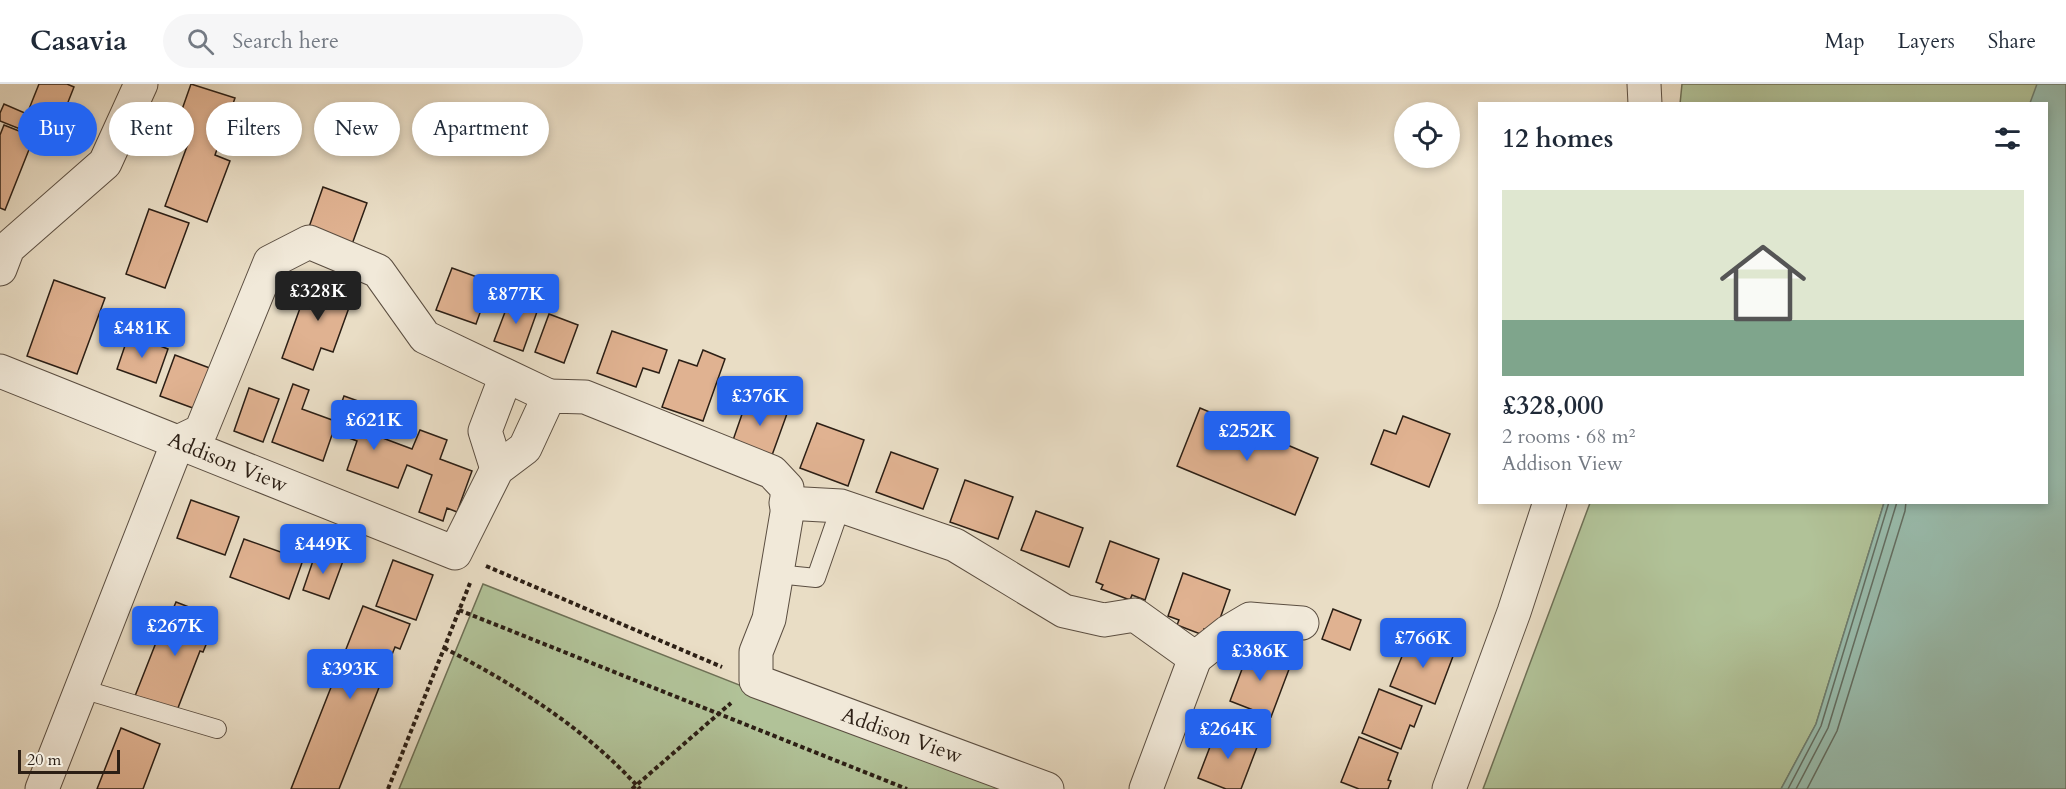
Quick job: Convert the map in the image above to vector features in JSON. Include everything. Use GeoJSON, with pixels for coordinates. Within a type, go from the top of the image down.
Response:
{"type":"FeatureCollection","features":[{"type":"Feature","properties":{"kind":"street"},"geometry":{"type":"LineString","coordinates":[[3,254],[105,163],[141,84]]}},
{"type":"Feature","properties":{"kind":"street"},"geometry":{"type":"LineString","coordinates":[[1644,84],[1645,102]]}},
{"type":"Feature","properties":{"kind":"street"},"geometry":{"type":"LineString","coordinates":[[42,789],[178,442],[201,430],[270,262],[309,242],[378,271],[425,337],[549,396],[585,397],[772,472],[787,488],[787,513],[769,619],[756,652],[756,681]]}},
{"type":"Feature","properties":{"kind":"street","name":"Addison View"},"geometry":{"type":"LineString","coordinates":[[0,371],[467,558]]}},
{"type":"Feature","properties":{"kind":"street"},"geometry":{"type":"LineString","coordinates":[[497,469],[485,431],[506,376]]}},
{"type":"Feature","properties":{"kind":"street"},"geometry":{"type":"LineString","coordinates":[[467,558],[497,469],[525,448],[549,396]]}},
{"type":"Feature","properties":{"kind":"street"},"geometry":{"type":"LineString","coordinates":[[786,503],[841,506],[955,545],[1064,611],[1104,620],[1136,615],[1195,658]]}},
{"type":"Feature","properties":{"kind":"street"},"geometry":{"type":"LineString","coordinates":[[1449,789],[1514,612],[1549,504]]}},
{"type":"Feature","properties":{"kind":"street"},"geometry":{"type":"LineString","coordinates":[[1146,789],[1195,658],[1228,632],[1250,619],[1302,623]]}},
{"type":"Feature","properties":{"kind":"street","name":"Addison View"},"geometry":{"type":"LineString","coordinates":[[756,681],[1047,789]]}},
{"type":"Feature","properties":{"kind":"lane"},"geometry":{"type":"LineString","coordinates":[[777,574],[816,578],[841,506]]}},
{"type":"Feature","properties":{"kind":"lane"},"geometry":{"type":"LineString","coordinates":[[82,689],[217,729]]}},
{"type":"Feature","properties":{"kind":"path"},"geometry":{"type":"LineString","coordinates":[[388,789],[459,609],[467,558],[756,681],[639,787],[632,789]]}},
{"type":"Feature","properties":{"kind":"path"},"geometry":{"type":"LineString","coordinates":[[459,609],[907,789]]}},
{"type":"Feature","properties":{"kind":"path"},"geometry":{"type":"LineString","coordinates":[[444,648],[495,674],[553,712],[602,750],[639,787]]}},
{"type":"Feature","properties":{"kind":"shaded area"},"geometry":{"type":"Polygon","coordinates":[[[1682,84],[2041,84],[2033,102],[1680,102],[1682,84]]]}},
{"type":"Feature","properties":{"kind":"shaded area"},"geometry":{"type":"Polygon","coordinates":[[[1590,504],[1884,504],[1816,724],[1781,789],[1483,789],[1590,504]]]}},
{"type":"Feature","properties":{"kind":"shaded area"},"geometry":{"type":"Polygon","coordinates":[[[483,584],[1003,789],[399,789],[483,584]]]}},
{"type":"Feature","properties":{"kind":"water"},"geometry":{"type":"Polygon","coordinates":[[[2037,84],[2066,84],[2066,789],[1781,789],[1816,724],[1884,504],[2048,504],[2048,102],[2030,102],[2037,84]]]}},
{"type":"Feature","properties":{"kind":"building"},"geometry":{"type":"Polygon","coordinates":[[[39,84],[67,84],[74,87],[68,102],[32,102],[39,84]]]}},
{"type":"Feature","properties":{"kind":"building"},"geometry":{"type":"Polygon","coordinates":[[[191,84],[235,98],[234,102],[206,102],[206,156],[218,156],[230,161],[207,222],[165,206],[183,156],[194,156],[194,102],[185,102],[191,84]]]}},
{"type":"Feature","properties":{"kind":"building"},"geometry":{"type":"Polygon","coordinates":[[[4,104],[18,110],[18,128],[0,121],[0,113],[4,104]]]}},
{"type":"Feature","properties":{"kind":"building"},"geometry":{"type":"Polygon","coordinates":[[[4,125],[18,131],[18,156],[26,156],[5,210],[0,208],[0,135],[4,125]]]}},
{"type":"Feature","properties":{"kind":"building"},"geometry":{"type":"Polygon","coordinates":[[[323,187],[367,203],[351,247],[308,230],[323,187]]]}},
{"type":"Feature","properties":{"kind":"building"},"geometry":{"type":"Polygon","coordinates":[[[149,209],[189,223],[165,288],[126,274],[149,209]]]}},
{"type":"Feature","properties":{"kind":"building"},"geometry":{"type":"Polygon","coordinates":[[[452,268],[491,282],[476,324],[436,310],[452,268]]]}},
{"type":"Feature","properties":{"kind":"building"},"geometry":{"type":"Polygon","coordinates":[[[312,275],[355,291],[333,352],[321,348],[313,370],[282,358],[312,275]]]}},
{"type":"Feature","properties":{"kind":"building"},"geometry":{"type":"Polygon","coordinates":[[[54,280],[105,298],[77,374],[27,356],[54,280]]]}},
{"type":"Feature","properties":{"kind":"building"},"geometry":{"type":"Polygon","coordinates":[[[510,299],[538,309],[523,351],[494,341],[510,299]]]}},
{"type":"Feature","properties":{"kind":"building"},"geometry":{"type":"Polygon","coordinates":[[[549,314],[578,325],[564,363],[535,352],[549,314]]]}},
{"type":"Feature","properties":{"kind":"building"},"geometry":{"type":"Polygon","coordinates":[[[612,331],[667,350],[659,373],[643,368],[636,387],[597,373],[612,331]]]}},
{"type":"Feature","properties":{"kind":"building"},"geometry":{"type":"Polygon","coordinates":[[[129,334],[168,349],[156,383],[117,369],[129,334]]]}},
{"type":"Feature","properties":{"kind":"building"},"geometry":{"type":"Polygon","coordinates":[[[703,350],[725,359],[703,421],[662,407],[679,360],[697,366],[703,350]]]}},
{"type":"Feature","properties":{"kind":"building"},"geometry":{"type":"Polygon","coordinates":[[[175,355],[215,370],[201,411],[160,396],[175,355]]]}},
{"type":"Feature","properties":{"kind":"building"},"geometry":{"type":"Polygon","coordinates":[[[293,384],[309,390],[302,409],[335,421],[344,396],[372,406],[364,431],[412,449],[420,430],[447,440],[440,459],[472,471],[457,512],[447,508],[443,521],[419,512],[432,475],[407,465],[398,488],[347,470],[357,441],[333,432],[323,461],[272,442],[293,384]]]}},
{"type":"Feature","properties":{"kind":"building"},"geometry":{"type":"Polygon","coordinates":[[[249,388],[279,399],[263,442],[234,431],[249,388]]]}},
{"type":"Feature","properties":{"kind":"building"},"geometry":{"type":"Polygon","coordinates":[[[748,397],[788,411],[771,458],[732,443],[748,397]]]}},
{"type":"Feature","properties":{"kind":"building"},"geometry":{"type":"Polygon","coordinates":[[[1200,408],[1318,458],[1295,515],[1177,466],[1200,408]]]}},
{"type":"Feature","properties":{"kind":"building"},"geometry":{"type":"Polygon","coordinates":[[[1403,416],[1450,434],[1429,487],[1371,464],[1384,430],[1396,434],[1403,416]]]}},
{"type":"Feature","properties":{"kind":"building"},"geometry":{"type":"Polygon","coordinates":[[[817,423],[864,440],[848,486],[800,468],[817,423]]]}},
{"type":"Feature","properties":{"kind":"building"},"geometry":{"type":"Polygon","coordinates":[[[891,452],[938,469],[923,509],[876,492],[891,452]]]}},
{"type":"Feature","properties":{"kind":"building"},"geometry":{"type":"Polygon","coordinates":[[[965,480],[1013,497],[998,539],[950,522],[965,480]]]}},
{"type":"Feature","properties":{"kind":"building"},"geometry":{"type":"Polygon","coordinates":[[[191,500],[239,517],[225,555],[177,538],[191,500]]]}},
{"type":"Feature","properties":{"kind":"building"},"geometry":{"type":"Polygon","coordinates":[[[1036,511],[1083,528],[1069,567],[1021,550],[1036,511]]]}},
{"type":"Feature","properties":{"kind":"building"},"geometry":{"type":"Polygon","coordinates":[[[244,539],[303,560],[289,599],[230,577],[244,539]]]}},
{"type":"Feature","properties":{"kind":"building"},"geometry":{"type":"Polygon","coordinates":[[[1110,541],[1159,559],[1145,600],[1132,595],[1130,600],[1101,589],[1103,585],[1096,582],[1110,541]]]}},
{"type":"Feature","properties":{"kind":"building"},"geometry":{"type":"Polygon","coordinates":[[[316,552],[343,561],[329,599],[303,590],[316,552]]]}},
{"type":"Feature","properties":{"kind":"building"},"geometry":{"type":"Polygon","coordinates":[[[393,560],[433,575],[416,620],[376,606],[393,560]]]}},
{"type":"Feature","properties":{"kind":"building"},"geometry":{"type":"Polygon","coordinates":[[[1183,573],[1230,590],[1215,633],[1204,629],[1203,635],[1177,625],[1179,620],[1168,616],[1183,573]]]}},
{"type":"Feature","properties":{"kind":"building"},"geometry":{"type":"Polygon","coordinates":[[[176,602],[217,618],[203,652],[200,651],[176,713],[135,696],[159,635],[162,636],[176,602]]]}},
{"type":"Feature","properties":{"kind":"building"},"geometry":{"type":"Polygon","coordinates":[[[363,606],[410,624],[400,649],[395,647],[339,789],[291,789],[363,606]]]}},
{"type":"Feature","properties":{"kind":"building"},"geometry":{"type":"Polygon","coordinates":[[[1333,609],[1361,620],[1350,650],[1322,639],[1333,609]]]}},
{"type":"Feature","properties":{"kind":"building"},"geometry":{"type":"Polygon","coordinates":[[[1411,634],[1455,651],[1435,704],[1390,686],[1411,634]]]}},
{"type":"Feature","properties":{"kind":"building"},"geometry":{"type":"Polygon","coordinates":[[[1250,648],[1291,664],[1271,717],[1230,701],[1250,648]]]}},
{"type":"Feature","properties":{"kind":"building"},"geometry":{"type":"Polygon","coordinates":[[[1379,689],[1422,706],[1414,727],[1410,725],[1401,749],[1362,733],[1379,689]]]}},
{"type":"Feature","properties":{"kind":"building"},"geometry":{"type":"Polygon","coordinates":[[[1218,726],[1259,742],[1241,789],[1226,789],[1198,778],[1218,726]]]}},
{"type":"Feature","properties":{"kind":"building"},"geometry":{"type":"Polygon","coordinates":[[[121,728],[160,744],[143,789],[97,789],[121,728]]]}},
{"type":"Feature","properties":{"kind":"building"},"geometry":{"type":"Polygon","coordinates":[[[1359,737],[1398,753],[1388,780],[1391,781],[1388,789],[1359,789],[1341,782],[1359,737]]]}}]}
